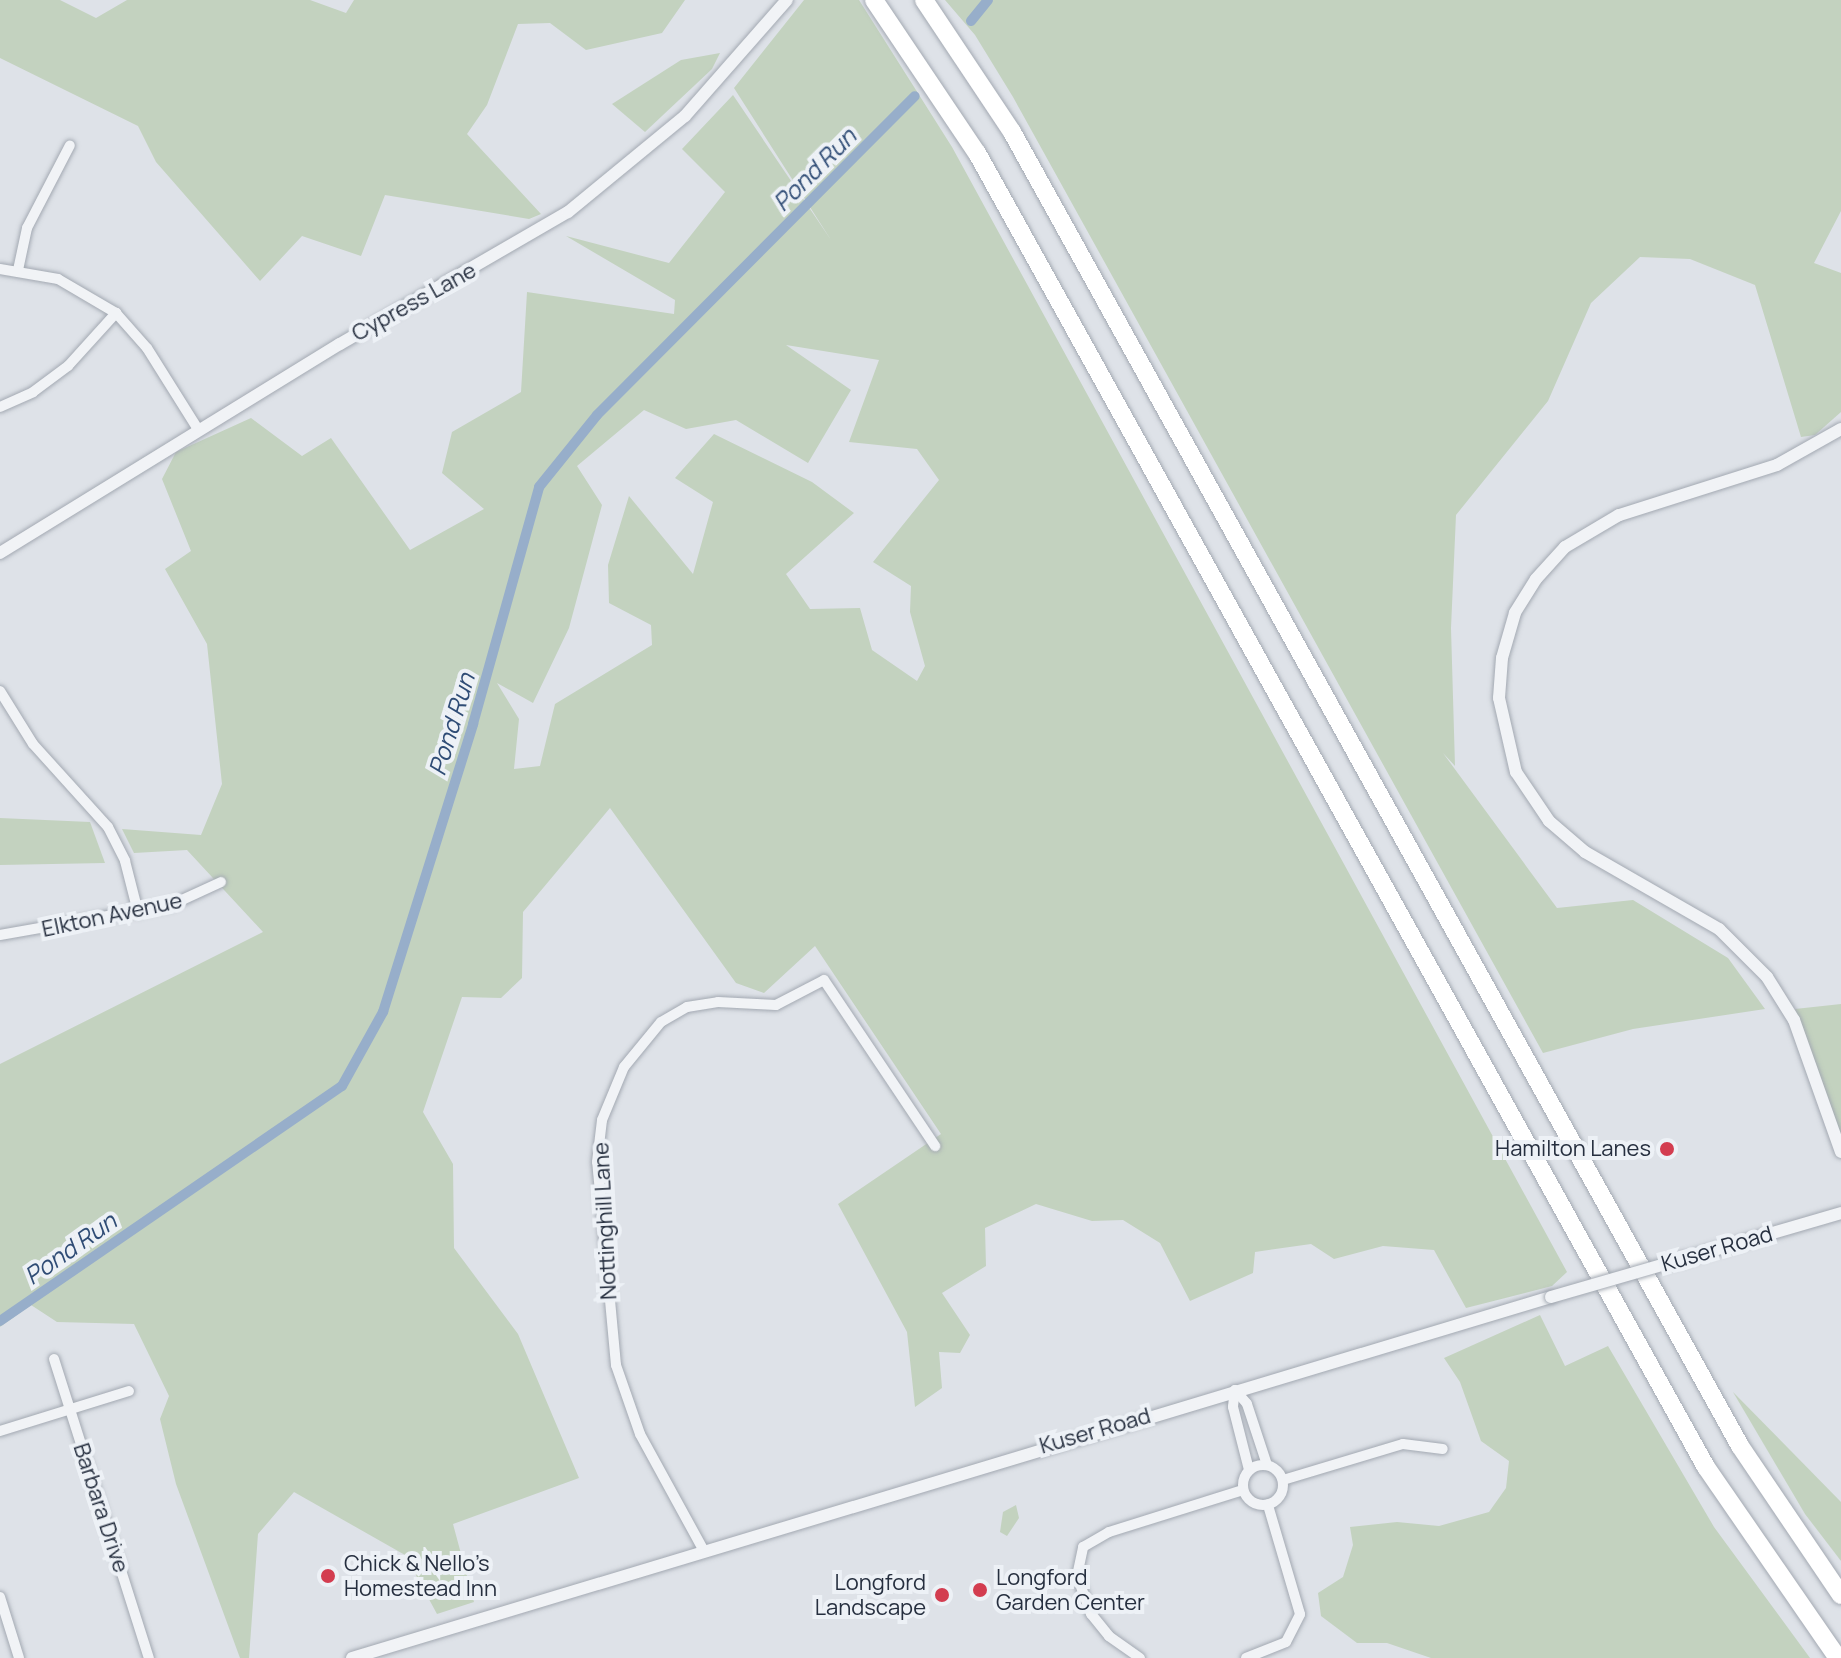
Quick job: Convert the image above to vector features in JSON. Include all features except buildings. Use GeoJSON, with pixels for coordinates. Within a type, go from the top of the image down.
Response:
{"type":"FeatureCollection","features":[{"type":"Feature","properties":{"kind":"highway"},"geometry":{"type":"LineString","coordinates":[[874,0],[977,153],[1706,1467],[1838,1658]]}},
{"type":"Feature","properties":{"kind":"highway"},"geometry":{"type":"LineString","coordinates":[[924,0],[1012,132],[1740,1446],[1841,1595]]}},
{"type":"Feature","properties":{"kind":"street","name":"Cypress Lane"},"geometry":{"type":"LineString","coordinates":[[0,553],[568,212],[685,116],[787,0]]}},
{"type":"Feature","properties":{"kind":"street"},"geometry":{"type":"LineString","coordinates":[[18,270],[27,228],[70,145]]}},
{"type":"Feature","properties":{"kind":"street"},"geometry":{"type":"LineString","coordinates":[[0,269],[18,270],[76,286],[116,313],[147,348],[199,431]]}},
{"type":"Feature","properties":{"kind":"street"},"geometry":{"type":"LineString","coordinates":[[0,407],[33,392],[68,366],[116,313]]}},
{"type":"Feature","properties":{"kind":"street"},"geometry":{"type":"LineString","coordinates":[[1841,429],[1777,465],[1619,515],[1565,547],[1536,579],[1515,613],[1502,658],[1499,698],[1516,772],[1549,821],[1585,852],[1719,929],[1767,977],[1794,1020],[1841,1152]]}},
{"type":"Feature","properties":{"kind":"street"},"geometry":{"type":"LineString","coordinates":[[0,691],[3,704],[33,744],[108,827],[125,861],[138,912]]}},
{"type":"Feature","properties":{"kind":"street","name":"Elkton Avenue"},"geometry":{"type":"LineString","coordinates":[[0,935],[138,912],[188,900],[221,882]]}},
{"type":"Feature","properties":{"kind":"street","name":"Nottinghill Lane"},"geometry":{"type":"LineString","coordinates":[[704,1551],[640,1434],[616,1365],[597,1162],[604,1114],[624,1067],[660,1023],[687,1007],[718,1002],[776,1005],[824,980],[935,1146]]}},
{"type":"Feature","properties":{"kind":"street","name":"Kuser Road"},"geometry":{"type":"LineString","coordinates":[[352,1658],[1235,1390],[1841,1213]]}},
{"type":"Feature","properties":{"kind":"street","name":"Barbara Drive"},"geometry":{"type":"LineString","coordinates":[[54,1359],[149,1658]]}},
{"type":"Feature","properties":{"kind":"street"},"geometry":{"type":"LineString","coordinates":[[1235,1390],[1247,1404],[1267,1465],[1283,1480]]}},
{"type":"Feature","properties":{"kind":"street"},"geometry":{"type":"LineString","coordinates":[[1235,1390],[1233,1407],[1249,1470],[1243,1490]]}},
{"type":"Feature","properties":{"kind":"street"},"geometry":{"type":"LineString","coordinates":[[0,1431],[129,1391]]}},
{"type":"Feature","properties":{"kind":"street"},"geometry":{"type":"LineString","coordinates":[[1283,1480],[1403,1444],[1443,1449]]}},
{"type":"Feature","properties":{"kind":"street"},"geometry":{"type":"LineString","coordinates":[[1249,1470],[1267,1465]]}},
{"type":"Feature","properties":{"kind":"street"},"geometry":{"type":"LineString","coordinates":[[1243,1490],[1253,1503],[1268,1505],[1279,1497],[1283,1480]]}},
{"type":"Feature","properties":{"kind":"street"},"geometry":{"type":"LineString","coordinates":[[1140,1658],[1109,1636],[1091,1614],[1077,1576],[1083,1547],[1109,1532],[1243,1490]]}},
{"type":"Feature","properties":{"kind":"street"},"geometry":{"type":"LineString","coordinates":[[1246,1658],[1286,1642],[1300,1614],[1268,1505]]}},
{"type":"Feature","properties":{"kind":"street"},"geometry":{"type":"LineString","coordinates":[[0,1597],[19,1658]]}},
{"type":"Feature","properties":{"kind":"green space"},"geometry":{"type":"Polygon","coordinates":[[[0,0],[60,0],[96,18],[127,0],[310,0],[346,13],[354,0],[685,0],[662,33],[586,50],[550,23],[518,24],[487,105],[467,134],[541,214],[529,219],[385,195],[361,256],[302,236],[260,281],[156,162],[138,126],[0,58],[0,0]]]}},
{"type":"Feature","properties":{"kind":"green space"},"geometry":{"type":"Polygon","coordinates":[[[804,0],[859,0],[952,147],[1567,1272],[1552,1286],[1466,1308],[1434,1250],[1383,1246],[1334,1259],[1311,1244],[1255,1252],[1253,1273],[1190,1301],[1160,1243],[1123,1220],[1092,1221],[1036,1204],[985,1228],[986,1266],[942,1293],[970,1335],[960,1353],[939,1352],[942,1388],[915,1407],[907,1332],[838,1204],[941,1134],[815,946],[764,993],[736,983],[610,808],[523,912],[522,978],[501,998],[462,997],[423,1112],[453,1164],[454,1248],[518,1334],[579,1478],[453,1524],[474,1602],[437,1614],[405,1555],[294,1492],[258,1534],[249,1658],[240,1658],[176,1484],[160,1419],[169,1396],[134,1324],[57,1322],[31,1305],[0,1327],[0,1064],[263,932],[187,850],[134,853],[122,829],[201,835],[222,784],[207,644],[165,569],[191,551],[162,479],[176,452],[251,418],[302,456],[331,438],[410,550],[484,509],[442,473],[452,432],[521,392],[527,292],[674,314],[675,300],[566,236],[669,263],[725,192],[682,149],[733,95],[831,240],[734,88],[804,0]],[[786,345],[851,390],[808,463],[736,420],[686,429],[644,410],[577,466],[602,505],[569,628],[533,703],[497,683],[519,719],[514,769],[540,766],[555,704],[652,645],[651,625],[609,603],[608,565],[629,496],[693,574],[713,502],[675,478],[714,434],[812,482],[854,513],[786,574],[810,609],[860,608],[872,650],[917,681],[925,666],[910,612],[911,586],[873,562],[939,480],[917,449],[849,442],[879,360],[786,345]]]}},
{"type":"Feature","properties":{"kind":"green space"},"geometry":{"type":"Polygon","coordinates":[[[945,0],[1841,0],[1841,211],[1814,263],[1841,273],[1841,412],[1815,435],[1801,437],[1755,285],[1690,259],[1640,257],[1591,303],[1548,401],[1456,515],[1451,628],[1455,766],[1443,753],[1557,908],[1633,900],[1728,958],[1765,1009],[1633,1029],[1543,1053],[1013,97],[975,35],[945,0]]]}},
{"type":"Feature","properties":{"kind":"green space"},"geometry":{"type":"Polygon","coordinates":[[[720,53],[712,69],[645,132],[612,104],[681,60],[720,53]]]}},
{"type":"Feature","properties":{"kind":"green space"},"geometry":{"type":"Polygon","coordinates":[[[0,818],[90,822],[105,863],[0,865],[0,818]]]}},
{"type":"Feature","properties":{"kind":"green space"},"geometry":{"type":"Polygon","coordinates":[[[1841,1004],[1841,1136],[1795,1009],[1841,1004]]]}},
{"type":"Feature","properties":{"kind":"green space"},"geometry":{"type":"Polygon","coordinates":[[[1540,1315],[1565,1366],[1608,1346],[1714,1527],[1810,1658],[1431,1658],[1387,1643],[1357,1643],[1321,1616],[1318,1593],[1343,1577],[1353,1545],[1350,1527],[1397,1522],[1439,1526],[1489,1512],[1506,1488],[1509,1461],[1481,1441],[1460,1382],[1444,1358],[1540,1315]]]}},
{"type":"Feature","properties":{"kind":"green space"},"geometry":{"type":"Polygon","coordinates":[[[1733,1392],[1841,1502],[1841,1561],[1805,1514],[1733,1392]]]}},
{"type":"Feature","properties":{"kind":"green space"},"geometry":{"type":"Polygon","coordinates":[[[1016,1505],[1019,1518],[1007,1536],[1000,1532],[1003,1512],[1016,1505]]]}},
{"type":"Feature","properties":{"kind":"waterway","name":"Pond Run"},"geometry":{"type":"LineString","coordinates":[[971,21],[988,0]]}},
{"type":"Feature","properties":{"kind":"waterway","name":"Pond Run"},"geometry":{"type":"LineString","coordinates":[[0,1321],[342,1086],[383,1012],[473,724],[539,487],[597,415],[915,96]]}},
{"type":"Feature","properties":{"kind":"place","name":"Hamilton Lanes"},"geometry":{"type":"Point","coordinates":[1667,1149]}},
{"type":"Feature","properties":{"kind":"place","name":"Chick & Nello’s Homestead Inn"},"geometry":{"type":"Point","coordinates":[328,1576]}},
{"type":"Feature","properties":{"kind":"place","name":"Longford Garden Center"},"geometry":{"type":"Point","coordinates":[980,1590]}},
{"type":"Feature","properties":{"kind":"place","name":"Longford Landscape"},"geometry":{"type":"Point","coordinates":[942,1595]}}]}
